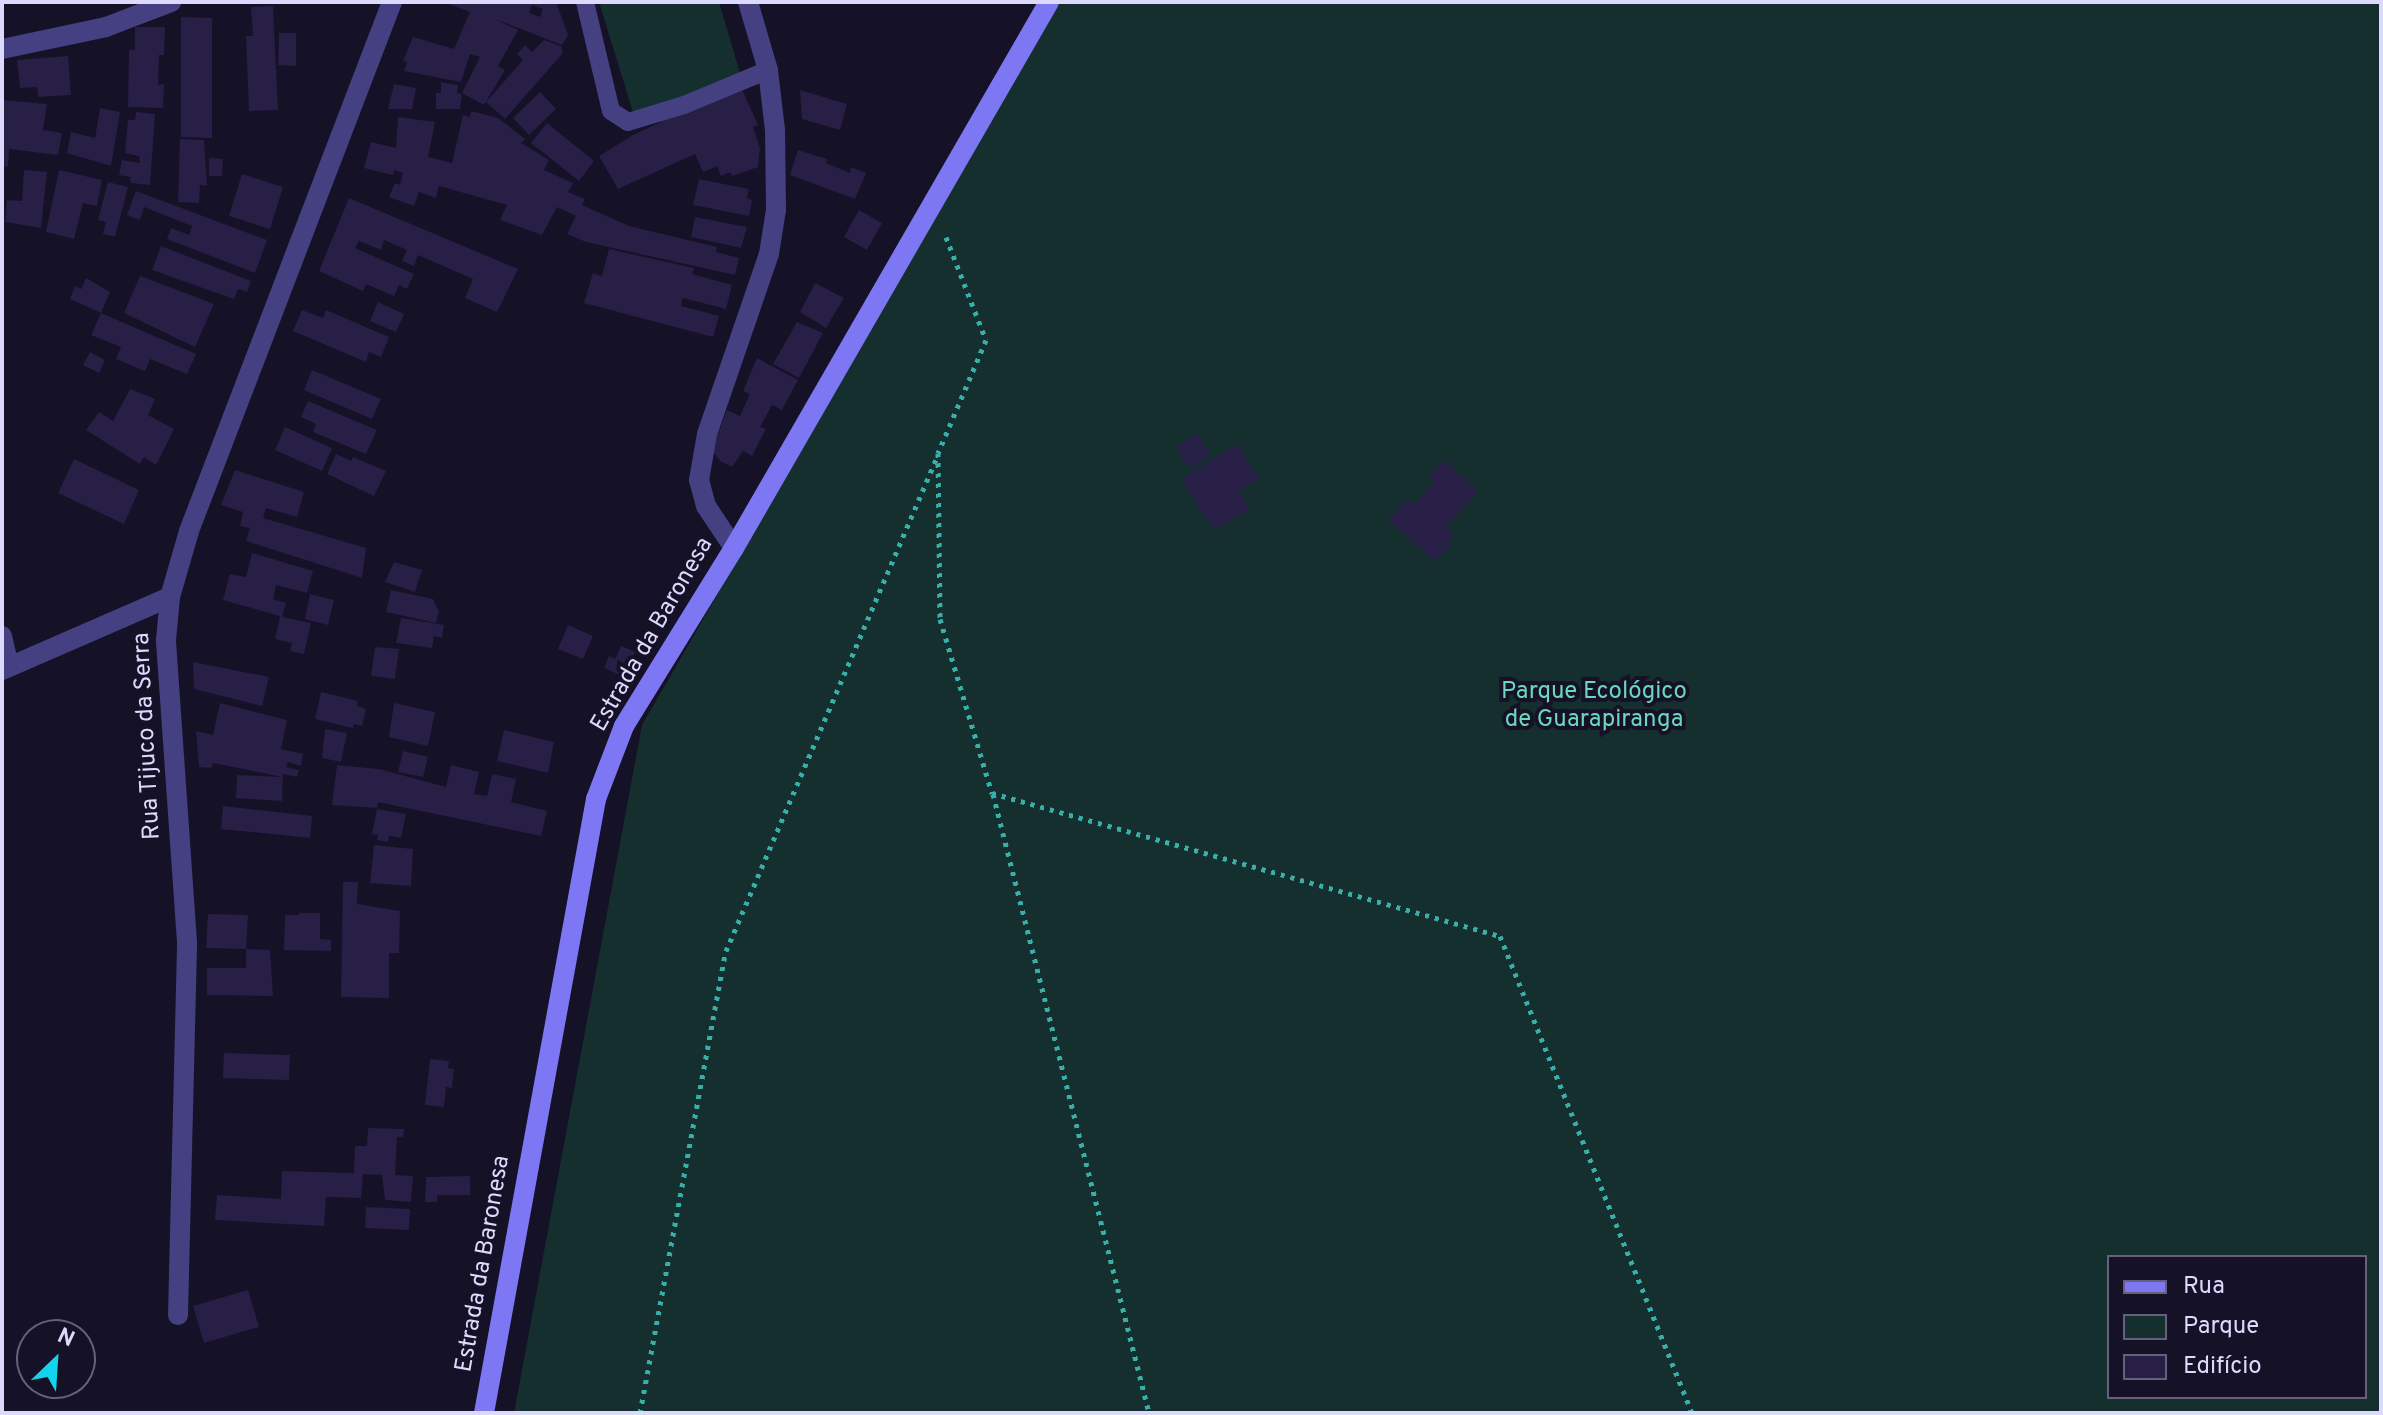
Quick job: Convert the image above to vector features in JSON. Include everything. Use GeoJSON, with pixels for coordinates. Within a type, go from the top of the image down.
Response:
{"type":"FeatureCollection","features":[{"type":"Feature","properties":{"kind":"main road","name":"Estrada da Baronesa"},"geometry":{"type":"LineString","coordinates":[[484,1413],[596,799],[624,726],[734,548],[1049,2]]}},
{"type":"Feature","properties":{"kind":"street"},"geometry":{"type":"LineString","coordinates":[[2,49],[106,27],[171,2]]}},
{"type":"Feature","properties":{"kind":"street","name":"Rua Tijuco da Serra"},"geometry":{"type":"LineString","coordinates":[[178,1315],[187,942],[166,640],[170,597],[189,531],[392,2]]}},
{"type":"Feature","properties":{"kind":"street"},"geometry":{"type":"LineString","coordinates":[[734,548],[706,506],[699,480],[700,460],[769,254],[776,183],[775,130],[768,70],[748,2]]}},
{"type":"Feature","properties":{"kind":"street"},"geometry":{"type":"LineString","coordinates":[[2,636],[6,668],[170,597]]}},
{"type":"Feature","properties":{"kind":"lane"},"geometry":{"type":"LineString","coordinates":[[585,2],[611,111],[628,122],[684,105],[768,70]]}},
{"type":"Feature","properties":{"kind":"path"},"geometry":{"type":"LineString","coordinates":[[640,1413],[726,951],[986,340],[933,203]]}},
{"type":"Feature","properties":{"kind":"path"},"geometry":{"type":"LineString","coordinates":[[938,453],[940,619],[992,793],[1149,1413]]}},
{"type":"Feature","properties":{"kind":"path"},"geometry":{"type":"LineString","coordinates":[[992,793],[1500,936],[1692,1413]]}},
{"type":"Feature","properties":{"kind":"green space"},"geometry":{"type":"Polygon","coordinates":[[[599,2],[719,2],[742,80],[633,112],[599,2]]]}},
{"type":"Feature","properties":{"kind":"green space","name":"Parque Ecológico de Guarapiranga"},"geometry":{"type":"Polygon","coordinates":[[[1060,2],[2381,2],[2381,1413],[514,1413],[642,725],[1060,2]]]}},
{"type":"Feature","properties":{"kind":"building"},"geometry":{"type":"Polygon","coordinates":[[[443,2],[556,2],[568,35],[562,45],[495,19],[518,30],[498,66],[505,70],[484,105],[462,93],[480,57],[470,54],[461,82],[404,71],[407,62],[403,61],[413,37],[454,49],[470,12],[443,2]],[[532,5],[529,13],[540,17],[543,9],[532,5]]]}},
{"type":"Feature","properties":{"kind":"building"},"geometry":{"type":"Polygon","coordinates":[[[273,6],[278,110],[249,111],[246,36],[253,36],[251,7],[273,6]]]}},
{"type":"Feature","properties":{"kind":"building"},"geometry":{"type":"Polygon","coordinates":[[[181,17],[212,18],[212,138],[181,137],[181,17]]]}},
{"type":"Feature","properties":{"kind":"building"},"geometry":{"type":"Polygon","coordinates":[[[135,27],[165,27],[164,55],[159,55],[158,85],[164,84],[163,108],[128,107],[129,50],[135,50],[135,27]]]}},
{"type":"Feature","properties":{"kind":"building"},"geometry":{"type":"Polygon","coordinates":[[[279,33],[296,33],[296,66],[278,65],[279,33]]]}},
{"type":"Feature","properties":{"kind":"building"},"geometry":{"type":"Polygon","coordinates":[[[544,40],[561,46],[563,53],[505,119],[486,102],[523,60],[517,54],[525,45],[532,52],[544,40]]]}},
{"type":"Feature","properties":{"kind":"building"},"geometry":{"type":"Polygon","coordinates":[[[68,56],[71,95],[38,97],[37,87],[20,88],[17,60],[68,56]]]}},
{"type":"Feature","properties":{"kind":"building"},"geometry":{"type":"Polygon","coordinates":[[[441,82],[458,85],[457,92],[462,95],[460,109],[436,109],[436,93],[441,93],[441,82]]]}},
{"type":"Feature","properties":{"kind":"building"},"geometry":{"type":"Polygon","coordinates":[[[394,84],[416,88],[412,109],[388,109],[394,84]]]}},
{"type":"Feature","properties":{"kind":"building"},"geometry":{"type":"Polygon","coordinates":[[[740,85],[758,125],[753,127],[760,148],[758,167],[732,176],[730,172],[721,176],[717,166],[703,172],[695,154],[618,189],[599,156],[633,135],[740,85]]]}},
{"type":"Feature","properties":{"kind":"building"},"geometry":{"type":"Polygon","coordinates":[[[800,90],[847,104],[840,130],[802,119],[800,90]]]}},
{"type":"Feature","properties":{"kind":"building"},"geometry":{"type":"Polygon","coordinates":[[[540,92],[556,109],[529,135],[513,118],[540,92]]]}},
{"type":"Feature","properties":{"kind":"building"},"geometry":{"type":"Polygon","coordinates":[[[2,100],[47,104],[43,130],[62,133],[58,155],[9,149],[8,167],[2,166],[2,100]]]}},
{"type":"Feature","properties":{"kind":"building"},"geometry":{"type":"Polygon","coordinates":[[[100,108],[120,112],[111,166],[67,153],[71,132],[95,138],[100,108]]]}},
{"type":"Feature","properties":{"kind":"building"},"geometry":{"type":"Polygon","coordinates":[[[471,111],[498,118],[525,139],[521,143],[549,160],[544,170],[573,183],[568,192],[585,199],[582,205],[629,226],[717,247],[716,252],[739,258],[735,275],[586,242],[567,234],[576,216],[557,207],[542,235],[500,220],[507,205],[439,186],[436,198],[419,192],[414,206],[389,197],[395,183],[400,185],[403,173],[394,170],[393,175],[364,168],[371,142],[396,148],[398,117],[435,122],[428,157],[452,163],[463,115],[470,117],[471,111]]]}},
{"type":"Feature","properties":{"kind":"building"},"geometry":{"type":"Polygon","coordinates":[[[136,112],[155,114],[150,185],[131,183],[130,177],[119,175],[122,160],[140,163],[139,156],[125,153],[128,120],[135,120],[136,112]]]}},
{"type":"Feature","properties":{"kind":"building"},"geometry":{"type":"Polygon","coordinates":[[[547,123],[594,161],[579,181],[531,143],[547,123]]]}},
{"type":"Feature","properties":{"kind":"building"},"geometry":{"type":"Polygon","coordinates":[[[180,139],[204,140],[207,186],[200,185],[199,203],[178,202],[180,139]]]}},
{"type":"Feature","properties":{"kind":"building"},"geometry":{"type":"Polygon","coordinates":[[[798,150],[827,159],[826,163],[850,173],[851,167],[866,173],[855,199],[790,175],[798,150]]]}},
{"type":"Feature","properties":{"kind":"building"},"geometry":{"type":"Polygon","coordinates":[[[209,158],[223,159],[222,176],[209,176],[209,158]]]}},
{"type":"Feature","properties":{"kind":"building"},"geometry":{"type":"Polygon","coordinates":[[[24,170],[47,172],[41,228],[5,222],[7,200],[22,201],[24,170]]]}},
{"type":"Feature","properties":{"kind":"building"},"geometry":{"type":"Polygon","coordinates":[[[59,170],[102,180],[97,206],[83,203],[74,239],[46,232],[59,170]]]}},
{"type":"Feature","properties":{"kind":"building"},"geometry":{"type":"Polygon","coordinates":[[[242,174],[283,187],[270,229],[229,216],[242,174]]]}},
{"type":"Feature","properties":{"kind":"building"},"geometry":{"type":"Polygon","coordinates":[[[699,179],[749,189],[747,198],[752,200],[749,216],[693,205],[699,179]]]}},
{"type":"Feature","properties":{"kind":"building"},"geometry":{"type":"Polygon","coordinates":[[[108,182],[128,187],[115,237],[103,234],[106,222],[98,220],[108,182]]]}},
{"type":"Feature","properties":{"kind":"building"},"geometry":{"type":"Polygon","coordinates":[[[136,191],[267,240],[255,273],[167,239],[171,228],[189,235],[192,226],[144,207],[140,220],[127,215],[136,191]]]}},
{"type":"Feature","properties":{"kind":"building"},"geometry":{"type":"Polygon","coordinates":[[[349,198],[518,269],[497,312],[465,298],[473,279],[418,255],[414,266],[402,261],[407,250],[384,240],[381,250],[359,241],[355,248],[414,274],[407,289],[399,285],[394,296],[366,284],[363,291],[319,271],[349,198]]]}},
{"type":"Feature","properties":{"kind":"building"},"geometry":{"type":"Polygon","coordinates":[[[859,210],[882,223],[867,250],[844,237],[859,210]]]}},
{"type":"Feature","properties":{"kind":"building"},"geometry":{"type":"Polygon","coordinates":[[[695,217],[747,227],[741,248],[691,237],[695,217]]]}},
{"type":"Feature","properties":{"kind":"building"},"geometry":{"type":"Polygon","coordinates":[[[161,246],[251,281],[247,292],[238,289],[234,299],[152,270],[161,246]]]}},
{"type":"Feature","properties":{"kind":"building"},"geometry":{"type":"Polygon","coordinates":[[[609,249],[694,268],[692,274],[732,285],[726,309],[683,298],[681,306],[719,316],[713,337],[584,303],[593,273],[602,276],[609,249]]]}},
{"type":"Feature","properties":{"kind":"building"},"geometry":{"type":"Polygon","coordinates":[[[140,276],[214,304],[195,347],[124,313],[140,276]]]}},
{"type":"Feature","properties":{"kind":"building"},"geometry":{"type":"Polygon","coordinates":[[[86,278],[110,292],[101,313],[70,299],[75,286],[81,289],[86,278]]]}},
{"type":"Feature","properties":{"kind":"building"},"geometry":{"type":"Polygon","coordinates":[[[815,283],[844,298],[826,328],[800,312],[815,283]]]}},
{"type":"Feature","properties":{"kind":"building"},"geometry":{"type":"Polygon","coordinates":[[[378,302],[404,314],[396,332],[370,321],[378,302]]]}},
{"type":"Feature","properties":{"kind":"building"},"geometry":{"type":"Polygon","coordinates":[[[302,310],[323,318],[326,310],[389,337],[381,357],[369,352],[366,362],[293,331],[302,310]]]}},
{"type":"Feature","properties":{"kind":"building"},"geometry":{"type":"Polygon","coordinates":[[[101,313],[196,354],[187,374],[150,359],[145,371],[116,359],[121,347],[91,335],[101,313]]]}},
{"type":"Feature","properties":{"kind":"building"},"geometry":{"type":"Polygon","coordinates":[[[797,322],[823,333],[799,378],[773,364],[797,322]]]}},
{"type":"Feature","properties":{"kind":"building"},"geometry":{"type":"Polygon","coordinates":[[[90,352],[105,360],[99,373],[83,365],[90,352]]]}},
{"type":"Feature","properties":{"kind":"building"},"geometry":{"type":"Polygon","coordinates":[[[757,358],[798,380],[782,410],[772,405],[760,427],[766,429],[752,456],[743,451],[732,467],[720,461],[714,453],[715,442],[727,410],[740,416],[750,394],[743,391],[757,358]]]}},
{"type":"Feature","properties":{"kind":"building"},"geometry":{"type":"Polygon","coordinates":[[[312,370],[381,399],[372,419],[304,390],[312,370]]]}},
{"type":"Feature","properties":{"kind":"building"},"geometry":{"type":"Polygon","coordinates":[[[130,389],[155,399],[148,415],[174,429],[156,465],[144,457],[140,464],[86,430],[99,412],[113,421],[130,389]]]}},
{"type":"Feature","properties":{"kind":"building"},"geometry":{"type":"Polygon","coordinates":[[[308,401],[377,430],[366,454],[313,432],[316,424],[301,417],[308,401]]]}},
{"type":"Feature","properties":{"kind":"building"},"geometry":{"type":"Polygon","coordinates":[[[285,427],[332,448],[322,471],[275,450],[285,427]]]}},
{"type":"Feature","properties":{"kind":"building"},"geometry":{"type":"Polygon","coordinates":[[[1197,433],[1211,455],[1190,468],[1176,447],[1197,433]]]}},
{"type":"Feature","properties":{"kind":"building"},"geometry":{"type":"Polygon","coordinates":[[[1237,444],[1259,479],[1239,491],[1250,509],[1214,531],[1181,479],[1237,444]]]}},
{"type":"Feature","properties":{"kind":"building"},"geometry":{"type":"Polygon","coordinates":[[[336,454],[351,461],[353,457],[386,471],[374,496],[327,474],[336,454]]]}},
{"type":"Feature","properties":{"kind":"building"},"geometry":{"type":"Polygon","coordinates":[[[74,459],[139,490],[124,524],[58,493],[74,459]]]}},
{"type":"Feature","properties":{"kind":"building"},"geometry":{"type":"Polygon","coordinates":[[[1444,460],[1478,491],[1446,527],[1454,534],[1448,541],[1452,544],[1435,562],[1388,519],[1408,498],[1414,504],[1435,481],[1429,476],[1444,460]]]}},
{"type":"Feature","properties":{"kind":"building"},"geometry":{"type":"Polygon","coordinates":[[[235,470],[304,492],[297,517],[266,508],[263,518],[366,548],[362,578],[246,541],[250,528],[240,526],[243,512],[221,505],[235,470]]]}},
{"type":"Feature","properties":{"kind":"building"},"geometry":{"type":"Polygon","coordinates":[[[252,553],[313,571],[307,593],[276,585],[273,599],[286,603],[282,617],[311,623],[304,654],[290,651],[292,643],[275,639],[280,616],[223,600],[230,574],[246,577],[252,553]]]}},
{"type":"Feature","properties":{"kind":"building"},"geometry":{"type":"Polygon","coordinates":[[[394,562],[422,570],[415,592],[385,582],[394,562]]]}},
{"type":"Feature","properties":{"kind":"building"},"geometry":{"type":"Polygon","coordinates":[[[391,590],[433,599],[439,612],[436,623],[386,612],[391,590]]]}},
{"type":"Feature","properties":{"kind":"building"},"geometry":{"type":"Polygon","coordinates":[[[310,594],[334,600],[328,625],[305,619],[310,594]]]}},
{"type":"Feature","properties":{"kind":"building"},"geometry":{"type":"Polygon","coordinates":[[[401,618],[444,625],[442,638],[434,636],[432,648],[396,643],[401,618]]]}},
{"type":"Feature","properties":{"kind":"building"},"geometry":{"type":"Polygon","coordinates":[[[568,625],[593,636],[583,659],[558,649],[568,625]]]}},
{"type":"Feature","properties":{"kind":"building"},"geometry":{"type":"Polygon","coordinates":[[[621,646],[635,652],[624,677],[604,668],[609,656],[615,659],[621,646]]]}},
{"type":"Feature","properties":{"kind":"building"},"geometry":{"type":"Polygon","coordinates":[[[375,647],[399,649],[395,679],[371,676],[375,647]]]}},
{"type":"Feature","properties":{"kind":"building"},"geometry":{"type":"Polygon","coordinates":[[[193,662],[269,677],[262,706],[194,689],[193,662]]]}},
{"type":"Feature","properties":{"kind":"building"},"geometry":{"type":"Polygon","coordinates":[[[321,692],[358,701],[357,706],[366,709],[362,726],[354,724],[353,728],[315,719],[321,692]]]}},
{"type":"Feature","properties":{"kind":"building"},"geometry":{"type":"Polygon","coordinates":[[[220,703],[287,720],[281,749],[303,754],[301,766],[288,762],[286,767],[299,770],[297,777],[213,763],[211,768],[199,767],[196,731],[213,735],[220,703]]]}},
{"type":"Feature","properties":{"kind":"building"},"geometry":{"type":"Polygon","coordinates":[[[394,703],[435,712],[428,746],[389,737],[394,703]]]}},
{"type":"Feature","properties":{"kind":"building"},"geometry":{"type":"Polygon","coordinates":[[[325,729],[347,733],[341,762],[322,758],[325,729]]]}},
{"type":"Feature","properties":{"kind":"building"},"geometry":{"type":"Polygon","coordinates":[[[504,730],[554,742],[548,773],[497,761],[504,730]]]}},
{"type":"Feature","properties":{"kind":"building"},"geometry":{"type":"Polygon","coordinates":[[[403,751],[428,757],[423,777],[398,772],[403,751]]]}},
{"type":"Feature","properties":{"kind":"building"},"geometry":{"type":"Polygon","coordinates":[[[337,765],[379,769],[446,787],[451,765],[479,772],[474,794],[487,796],[492,774],[516,779],[511,802],[547,811],[541,836],[378,802],[377,808],[332,805],[337,765]]]}},
{"type":"Feature","properties":{"kind":"building"},"geometry":{"type":"Polygon","coordinates":[[[237,775],[283,777],[282,801],[236,798],[237,775]]]}},
{"type":"Feature","properties":{"kind":"building"},"geometry":{"type":"Polygon","coordinates":[[[223,806],[312,816],[310,838],[221,829],[223,806]]]}},
{"type":"Feature","properties":{"kind":"building"},"geometry":{"type":"Polygon","coordinates":[[[377,809],[406,814],[401,838],[389,836],[388,842],[377,840],[378,835],[372,834],[377,809]]]}},
{"type":"Feature","properties":{"kind":"building"},"geometry":{"type":"Polygon","coordinates":[[[374,845],[413,849],[411,886],[370,883],[374,845]]]}},
{"type":"Feature","properties":{"kind":"building"},"geometry":{"type":"Polygon","coordinates":[[[343,882],[358,882],[357,904],[400,911],[399,953],[389,953],[389,998],[341,997],[343,882]]]}},
{"type":"Feature","properties":{"kind":"building"},"geometry":{"type":"Polygon","coordinates":[[[320,913],[320,939],[331,940],[331,951],[284,950],[285,915],[320,913]]]}},
{"type":"Feature","properties":{"kind":"building"},"geometry":{"type":"Polygon","coordinates":[[[208,914],[248,915],[246,949],[206,948],[208,914]]]}},
{"type":"Feature","properties":{"kind":"building"},"geometry":{"type":"Polygon","coordinates":[[[246,949],[270,950],[273,996],[207,995],[207,968],[246,968],[246,949]]]}},
{"type":"Feature","properties":{"kind":"building"},"geometry":{"type":"Polygon","coordinates":[[[224,1053],[290,1055],[289,1080],[223,1078],[224,1053]]]}},
{"type":"Feature","properties":{"kind":"building"},"geometry":{"type":"Polygon","coordinates":[[[430,1059],[449,1061],[448,1068],[454,1069],[452,1088],[446,1087],[444,1107],[425,1105],[430,1059]]]}},
{"type":"Feature","properties":{"kind":"building"},"geometry":{"type":"Polygon","coordinates":[[[368,1128],[404,1129],[403,1137],[397,1137],[395,1175],[413,1176],[411,1202],[385,1200],[382,1175],[363,1174],[361,1198],[326,1197],[324,1226],[215,1220],[217,1195],[281,1199],[282,1171],[354,1173],[355,1146],[367,1146],[368,1128]]]}},
{"type":"Feature","properties":{"kind":"building"},"geometry":{"type":"Polygon","coordinates":[[[470,1176],[470,1195],[437,1195],[437,1202],[425,1202],[426,1177],[470,1176]]]}},
{"type":"Feature","properties":{"kind":"building"},"geometry":{"type":"Polygon","coordinates":[[[366,1207],[410,1209],[409,1230],[365,1228],[366,1207]]]}},
{"type":"Feature","properties":{"kind":"building"},"geometry":{"type":"Polygon","coordinates":[[[248,1290],[259,1327],[204,1343],[193,1306],[248,1290]]]}}]}
